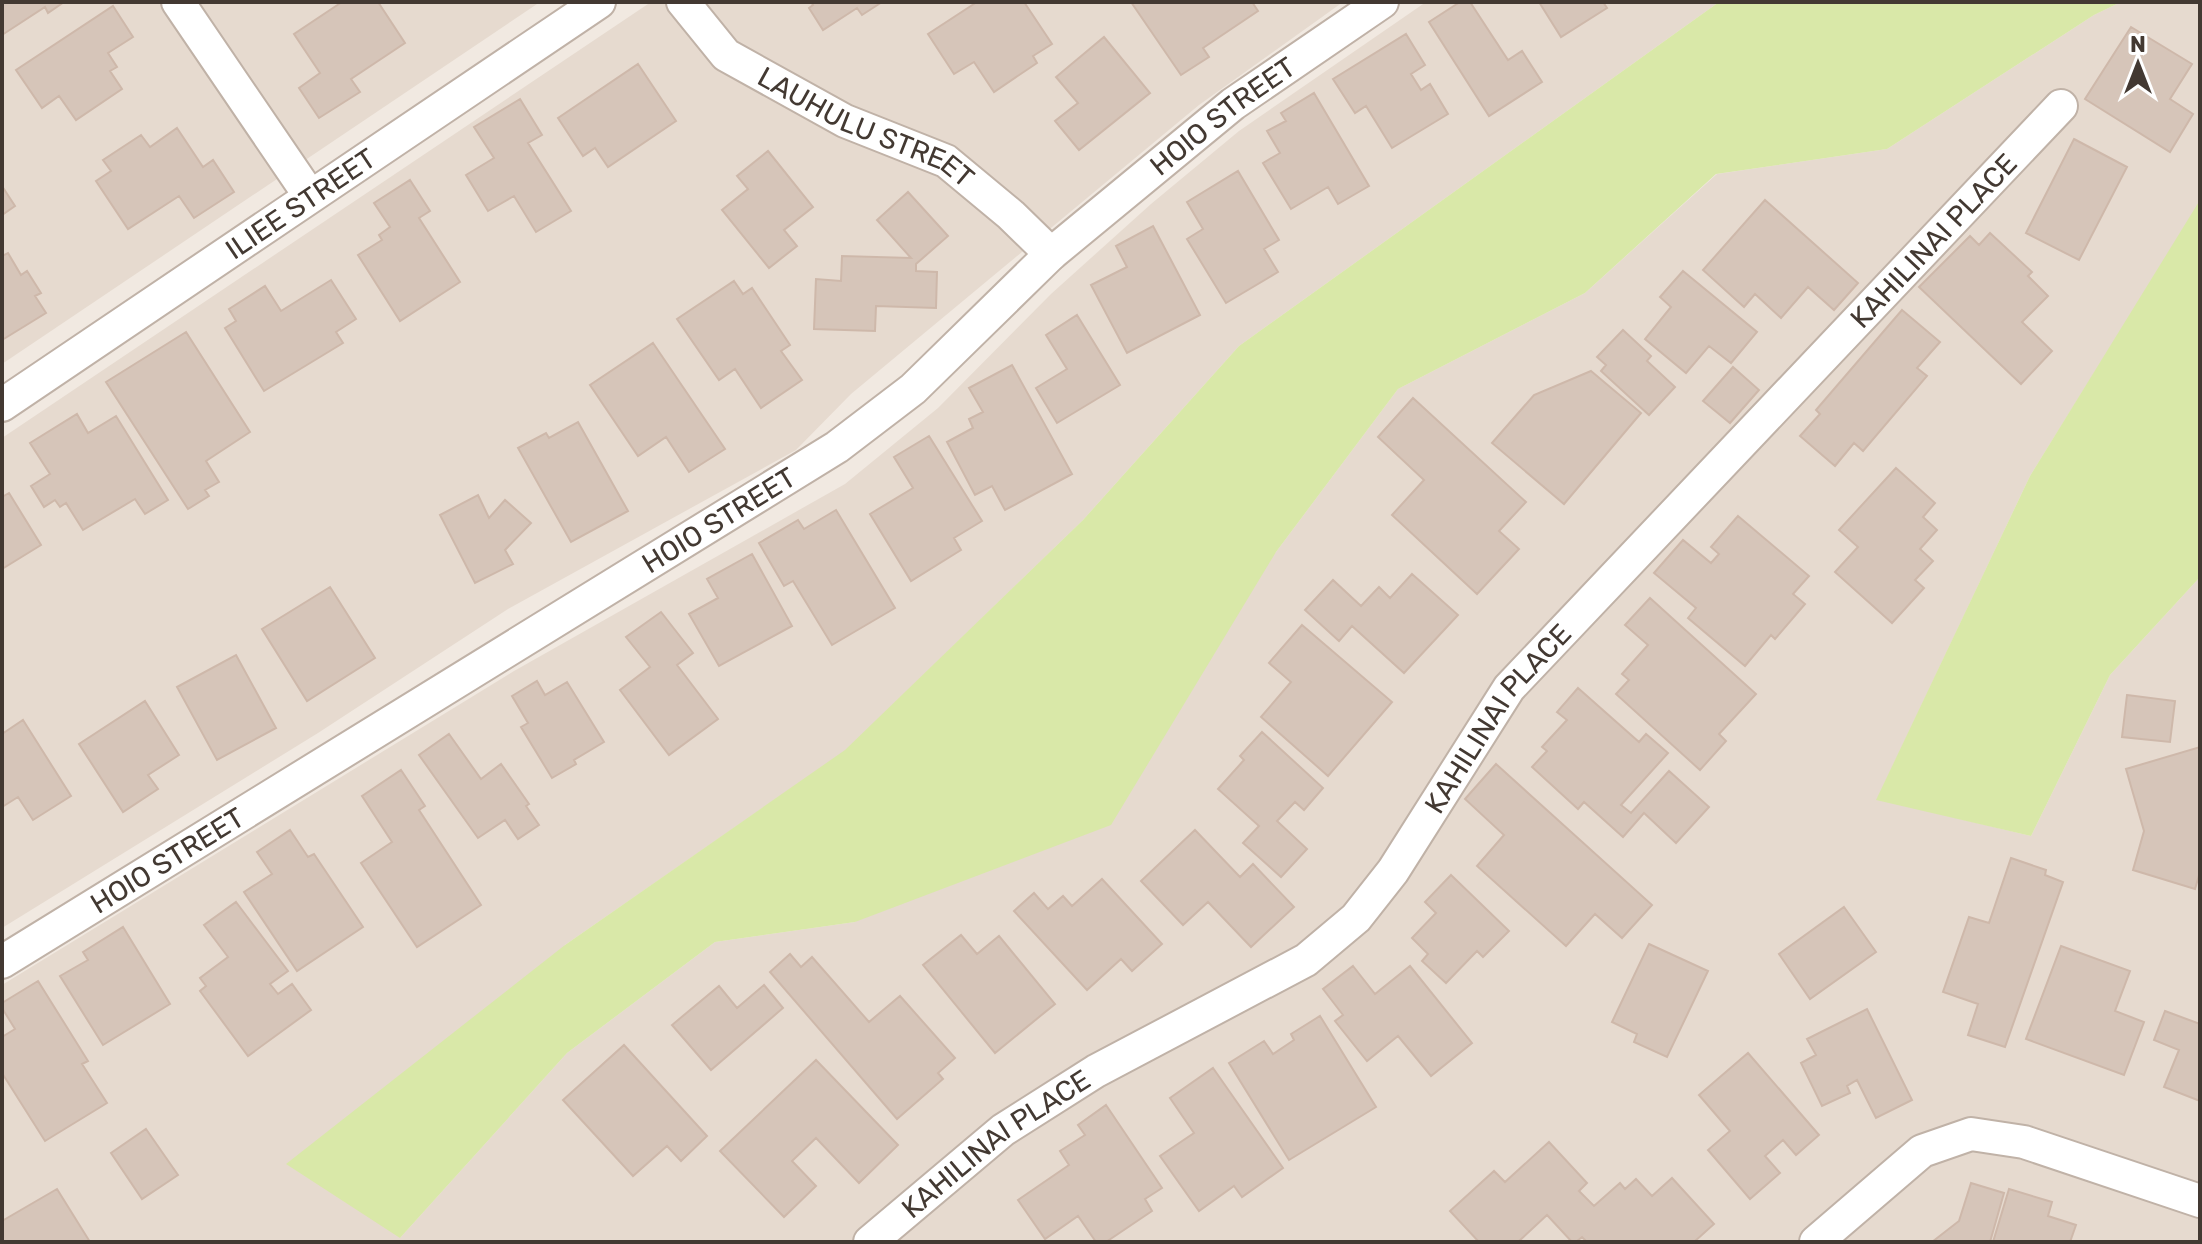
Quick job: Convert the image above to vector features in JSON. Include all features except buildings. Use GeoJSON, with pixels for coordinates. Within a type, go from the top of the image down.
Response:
{"type":"FeatureCollection","features":[{"type":"Feature","properties":{"kind":"street"},"geometry":{"type":"LineString","coordinates":[[178,2],[310,196]]}},
{"type":"Feature","properties":{"kind":"street","name":"ILIEE STREET"},"geometry":{"type":"LineString","coordinates":[[2,405],[599,2]]}},
{"type":"Feature","properties":{"kind":"street","name":"LAUHULU STREET"},"geometry":{"type":"LineString","coordinates":[[683,2],[726,55],[845,121],[946,161],[1011,215],[1051,254]]}},
{"type":"Feature","properties":{"kind":"street","name":"HOIO STREET"},"geometry":{"type":"LineString","coordinates":[[2,962],[837,447],[913,389],[1051,254],[1233,104],[1382,2]]}},
{"type":"Feature","properties":{"kind":"street","name":"KAHILINAI PLACE"},"geometry":{"type":"LineString","coordinates":[[870,1242],[1003,1130],[1096,1071],[1306,960],[1356,918],[1393,871],[1509,688],[2061,106]]}},
{"type":"Feature","properties":{"kind":"street"},"geometry":{"type":"LineString","coordinates":[[1816,1242],[1922,1151],[1971,1134],[2024,1142],[2200,1201]]}},
{"type":"Feature","properties":{"kind":"shaded area"},"geometry":{"type":"Polygon","coordinates":[[[2,2],[540,2],[2,364],[2,2]]]}},
{"type":"Feature","properties":{"kind":"shaded area"},"geometry":{"type":"Polygon","coordinates":[[[651,2],[1343,2],[1199,105],[851,394],[796,450],[508,609],[318,733],[2,928],[2,438],[651,2]]]}},
{"type":"Feature","properties":{"kind":"shaded area"},"geometry":{"type":"Polygon","coordinates":[[[1426,2],[1719,2],[1239,346],[1083,520],[845,751],[565,945],[400,1238],[567,1053],[715,942],[855,922],[1276,552],[1398,389],[1585,293],[1717,174],[1887,149],[2094,15],[2121,2],[2200,2],[2199,204],[2030,476],[1877,799],[2031,836],[2110,675],[2200,577],[2200,1242],[2,1242],[2,985],[514,671],[845,484],[938,408],[1051,294],[1151,204],[1239,131],[1426,2]]]}},
{"type":"Feature","properties":{"kind":"green space"},"geometry":{"type":"Polygon","coordinates":[[[1719,2],[2121,2],[2094,15],[1887,149],[1716,174],[1585,293],[1398,389],[1276,552],[1111,825],[855,922],[715,942],[567,1053],[400,1238],[286,1164],[565,945],[845,750],[1083,520],[1239,346],[1719,2]]]}},
{"type":"Feature","properties":{"kind":"green space"},"geometry":{"type":"Polygon","coordinates":[[[2200,200],[2200,577],[2110,675],[2031,836],[1876,800],[2030,476],[2200,200]]]}}]}
